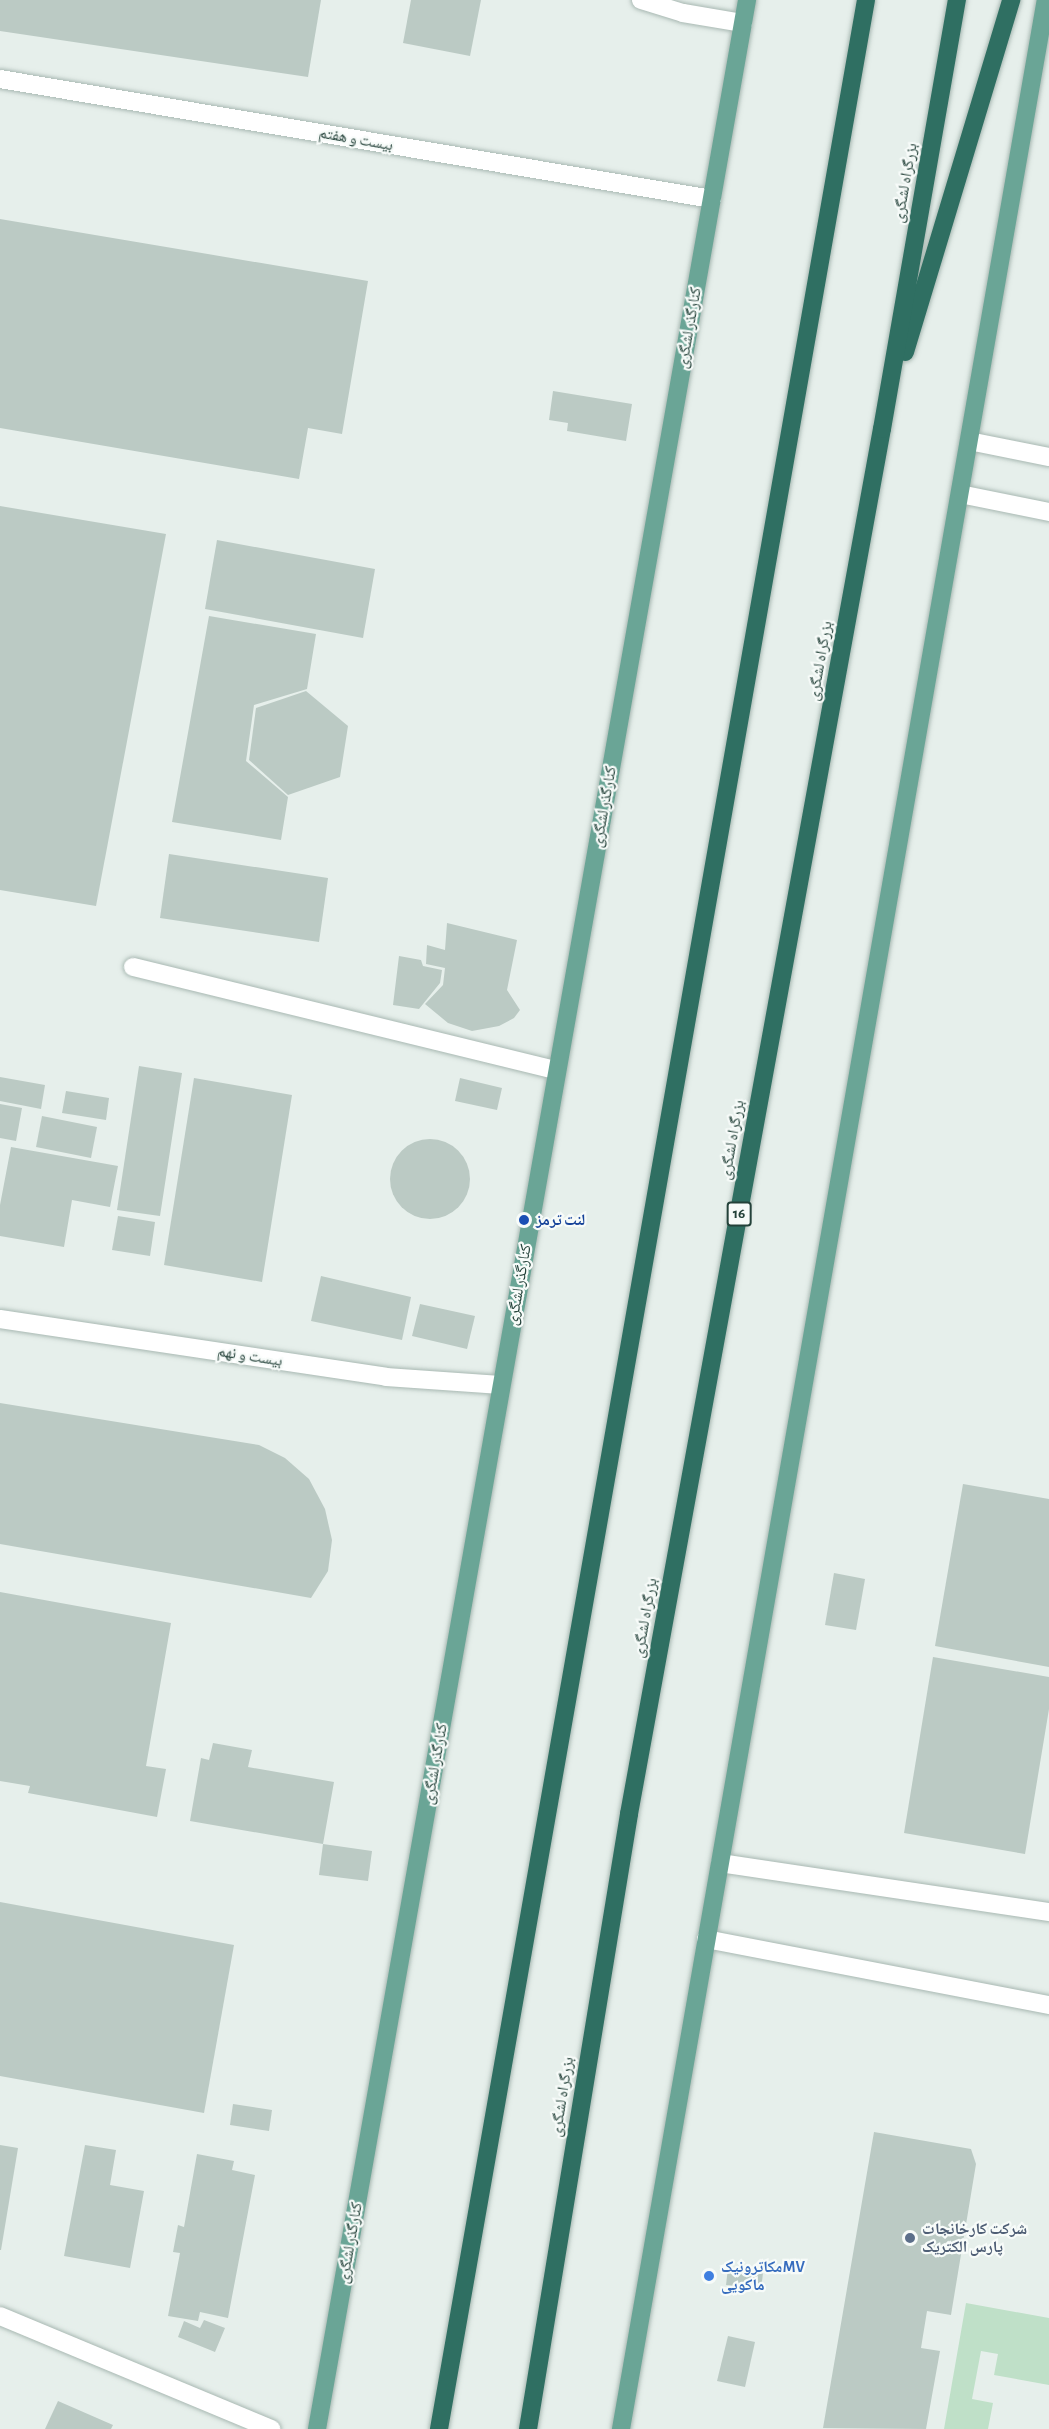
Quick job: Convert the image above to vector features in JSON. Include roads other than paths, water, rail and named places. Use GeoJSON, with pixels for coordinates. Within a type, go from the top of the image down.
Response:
{"type":"FeatureCollection","features":[{"type":"Feature","properties":{"kind":"highway"},"geometry":{"type":"LineString","coordinates":[[439,2429],[866,0]]}},
{"type":"Feature","properties":{"kind":"highway","name":"بزرگراه لشگری"},"geometry":{"type":"LineString","coordinates":[[528,2429],[629,1814],[882,429],[957,0]]}},
{"type":"Feature","properties":{"kind":"highway"},"geometry":{"type":"LineString","coordinates":[[882,429],[1011,0]]}},
{"type":"Feature","properties":{"kind":"main road","name":"کنارگذر لشگری"},"geometry":{"type":"LineString","coordinates":[[317,2429],[747,0]]}},
{"type":"Feature","properties":{"kind":"main road"},"geometry":{"type":"LineString","coordinates":[[621,2429],[1046,0]]}},
{"type":"Feature","properties":{"kind":"street"},"geometry":{"type":"LineString","coordinates":[[641,0],[682,13],[743,23]]}},
{"type":"Feature","properties":{"kind":"street","name":"بیست و هفتم"},"geometry":{"type":"LineString","coordinates":[[0,79],[712,199]]}},
{"type":"Feature","properties":{"kind":"street"},"geometry":{"type":"LineString","coordinates":[[969,441],[1049,457]]}},
{"type":"Feature","properties":{"kind":"street"},"geometry":{"type":"LineString","coordinates":[[960,494],[1049,512]]}},
{"type":"Feature","properties":{"kind":"street"},"geometry":{"type":"LineString","coordinates":[[133,967],[557,1070]]}},
{"type":"Feature","properties":{"kind":"street","name":"بیست و نهم"},"geometry":{"type":"LineString","coordinates":[[0,1319],[386,1377],[501,1385]]}},
{"type":"Feature","properties":{"kind":"street"},"geometry":{"type":"LineString","coordinates":[[720,1863],[1049,1912]]}},
{"type":"Feature","properties":{"kind":"street"},"geometry":{"type":"LineString","coordinates":[[706,1939],[1049,2005]]}},
{"type":"Feature","properties":{"kind":"street"},"geometry":{"type":"LineString","coordinates":[[0,2316],[271,2429]]}},
{"type":"Feature","properties":{"kind":"place","name":"لنت ترمز"},"geometry":{"type":"Point","coordinates":[524,1220]}},
{"type":"Feature","properties":{"kind":"place","name":"شرکت کارخانجات پارس الکتریک"},"geometry":{"type":"Point","coordinates":[910,2238]}},
{"type":"Feature","properties":{"kind":"place","name":"مکاترونیکMV ماکویی"},"geometry":{"type":"Point","coordinates":[709,2276]}}]}
